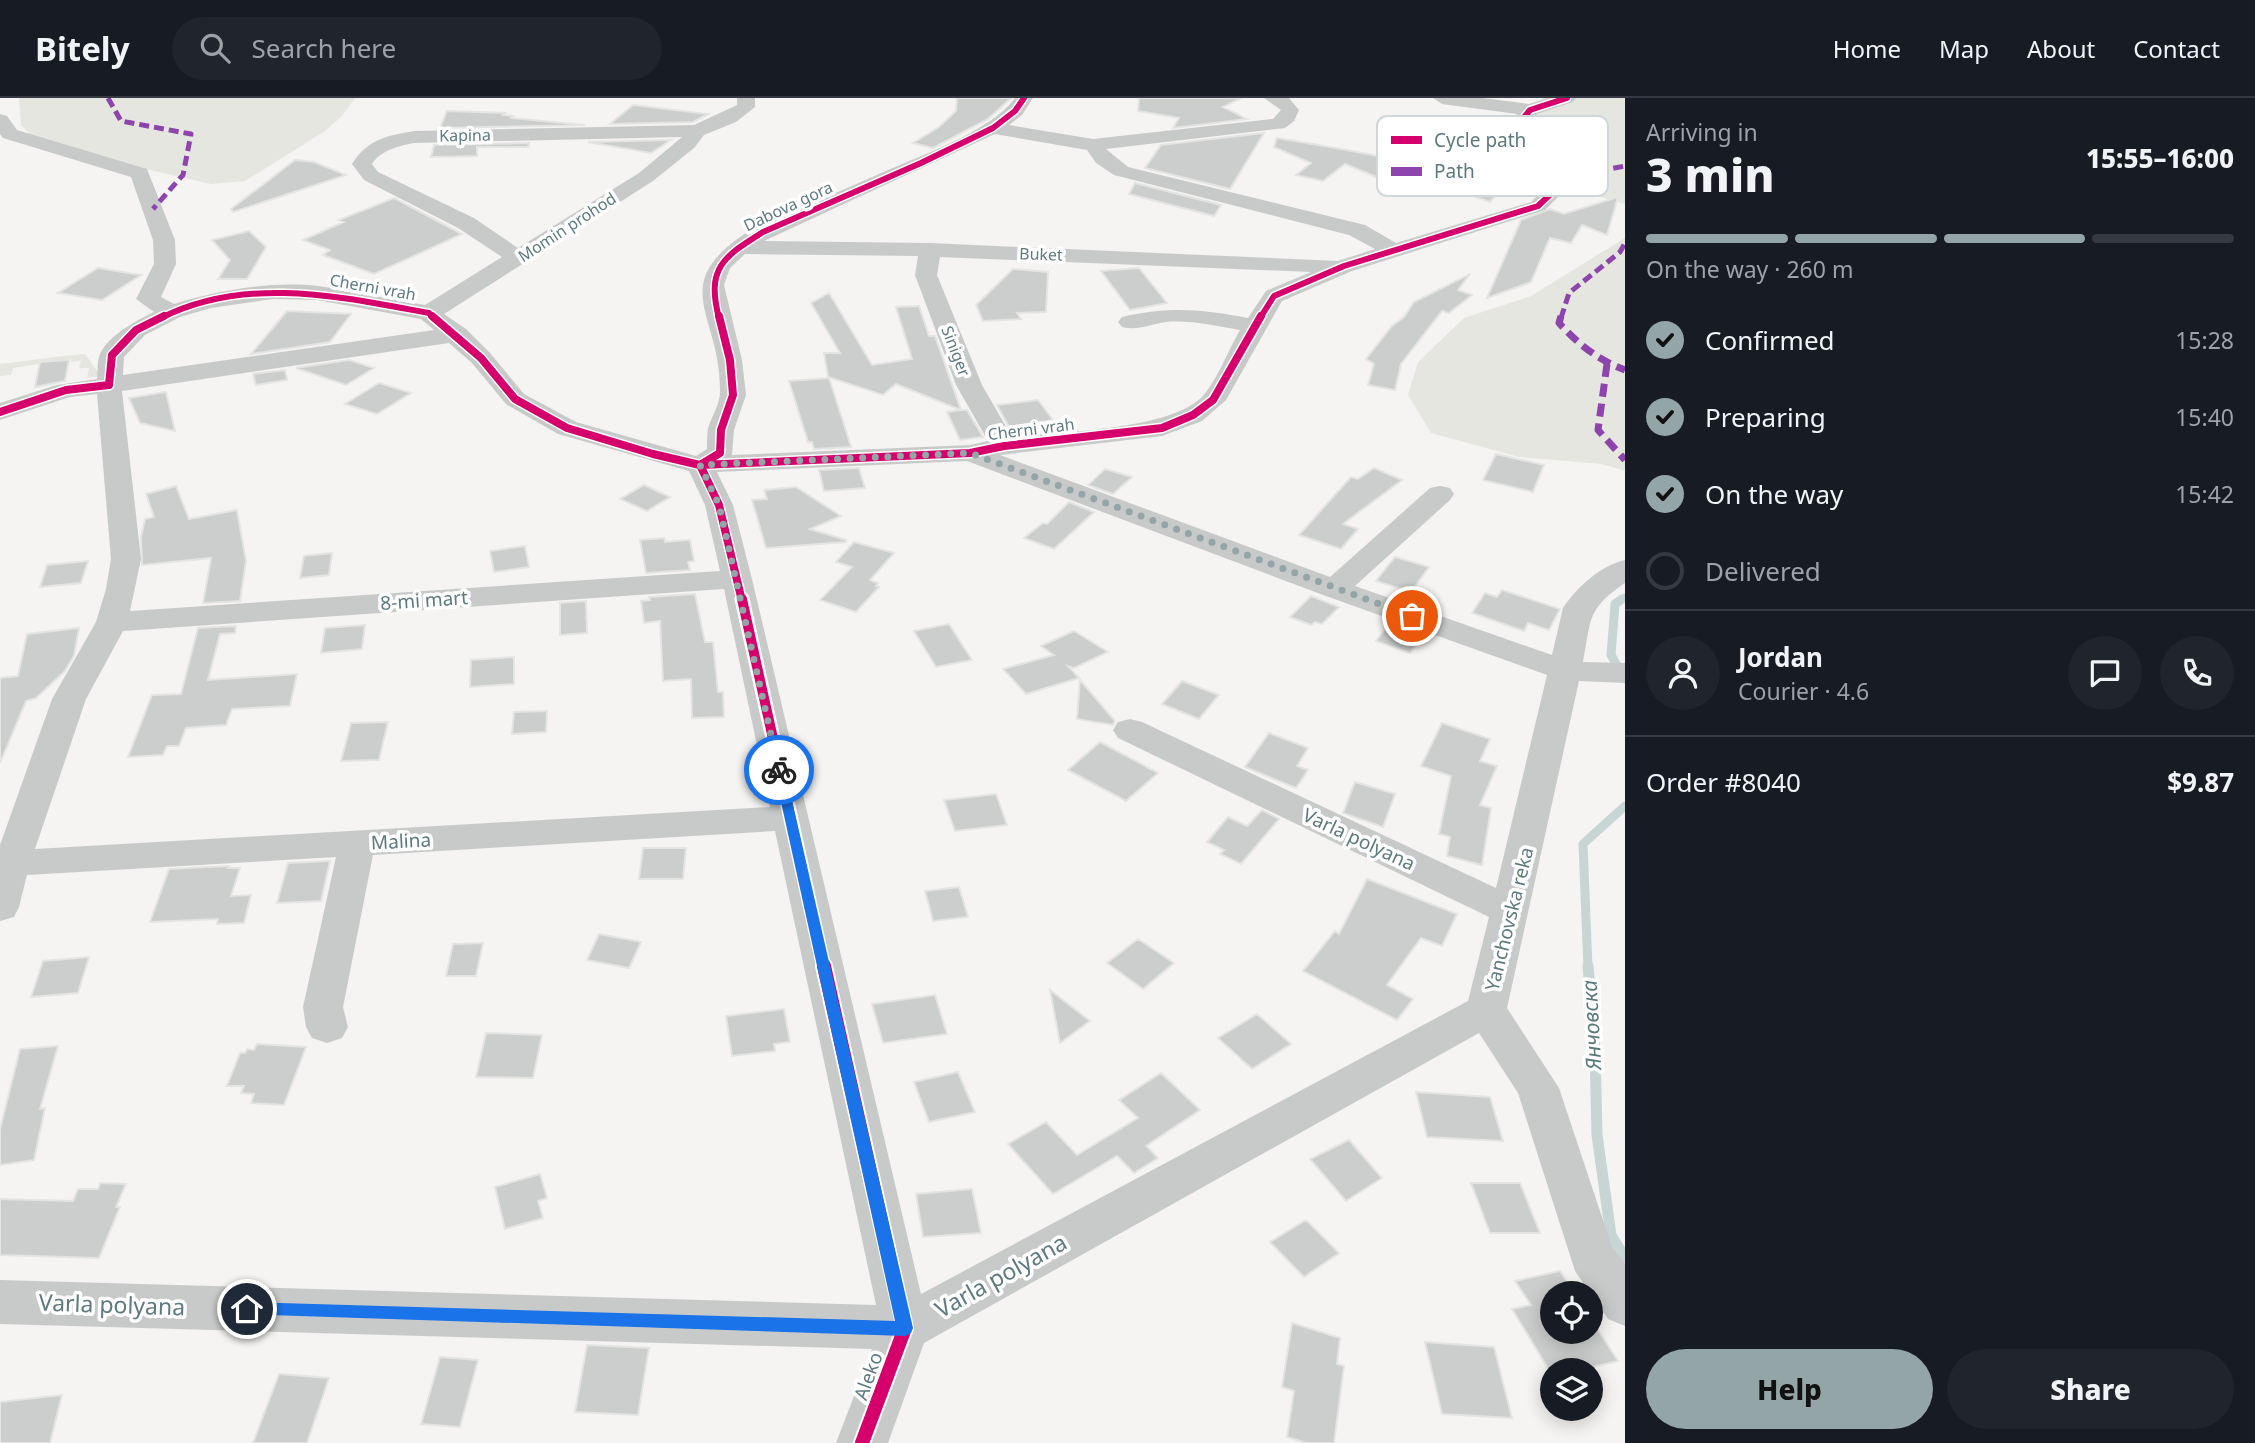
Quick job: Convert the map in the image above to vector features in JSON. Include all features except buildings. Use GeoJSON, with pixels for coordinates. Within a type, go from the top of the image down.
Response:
{"type":"FeatureCollection","features":[{"type":"Feature","properties":{"kind":"street","name":"Kapina"},"geometry":{"type":"LineString","coordinates":[[518,258],[466,223],[371,176],[362,164],[369,153],[391,141],[440,134],[697,131],[739,113],[746,107],[746,98]]}},
{"type":"Feature","properties":{"kind":"street","name":"Dabova gora"},"geometry":{"type":"LineString","coordinates":[[700,465],[720,453],[720,430],[733,395],[730,360],[713,285],[720,266],[739,247],[763,232],[921,163],[993,128],[1015,111],[1024,98]]}},
{"type":"Feature","properties":{"kind":"street"},"geometry":{"type":"LineString","coordinates":[[993,128],[1093,145],[1278,124],[1287,117],[1290,110],[1285,103],[1273,98]]}},
{"type":"Feature","properties":{"kind":"street"},"geometry":{"type":"LineString","coordinates":[[1442,98],[1531,110],[1567,98]]}},
{"type":"Feature","properties":{"kind":"street","name":"Cherni vrah"},"geometry":{"type":"LineString","coordinates":[[1526,116],[1531,110]]}},
{"type":"Feature","properties":{"kind":"street"},"geometry":{"type":"LineString","coordinates":[[5,127],[140,173],[164,240],[165,252],[165,264],[148,299],[172,312]]}},
{"type":"Feature","properties":{"kind":"street","name":"Momin prohod"},"geometry":{"type":"LineString","coordinates":[[429,313],[646,177],[687,144],[697,131]]}},
{"type":"Feature","properties":{"kind":"street"},"geometry":{"type":"LineString","coordinates":[[1093,145],[1102,159],[1121,171],[1357,230],[1392,250]]}},
{"type":"Feature","properties":{"kind":"street","name":"Cherni vrah"},"geometry":{"type":"LineString","coordinates":[[0,907],[12,863],[69,698],[112,622],[126,559],[109,385],[112,355],[136,330],[172,312],[208,301],[259,293],[295,292],[317,293],[429,313],[457,334],[481,358],[515,399],[541,415],[601,440],[700,465],[970,453],[1004,446],[1162,428],[1193,415],[1213,400],[1274,296],[1344,266],[1538,206],[1549,196]]}},
{"type":"Feature","properties":{"kind":"street","name":"Buket"},"geometry":{"type":"LineString","coordinates":[[739,247],[930,250],[1344,266]]}},
{"type":"Feature","properties":{"kind":"street","name":"Siniger"},"geometry":{"type":"LineString","coordinates":[[930,250],[926,275],[969,385],[1004,446]]}},
{"type":"Feature","properties":{"kind":"street"},"geometry":{"type":"LineString","coordinates":[[1130,322],[1167,315],[1203,316],[1254,326]]}},
{"type":"Feature","properties":{"kind":"street"},"geometry":{"type":"LineString","coordinates":[[0,412],[66,390],[457,334]]}},
{"type":"Feature","properties":{"kind":"street"},"geometry":{"type":"LineString","coordinates":[[970,453],[1334,589],[1566,671],[1615,673]]}},
{"type":"Feature","properties":{"kind":"street"},"geometry":{"type":"LineString","coordinates":[[700,465],[719,505],[737,579],[905,1328]]}},
{"type":"Feature","properties":{"kind":"street"},"geometry":{"type":"LineString","coordinates":[[1334,589],[1440,494]]}},
{"type":"Feature","properties":{"kind":"street","name":"Yanchovska reka"},"geometry":{"type":"LineString","coordinates":[[1625,569],[1593,591],[1578,608],[1566,671],[1486,1010],[1538,1088],[1592,1256],[1625,1304]]}},
{"type":"Feature","properties":{"kind":"street","name":"8-mi mart"},"geometry":{"type":"LineString","coordinates":[[112,622],[737,579]]}},
{"type":"Feature","properties":{"kind":"street","name":"Varla polyana"},"geometry":{"type":"LineString","coordinates":[[1130,730],[1511,911]]}},
{"type":"Feature","properties":{"kind":"street","name":"Malina"},"geometry":{"type":"LineString","coordinates":[[12,863],[790,818]]}},
{"type":"Feature","properties":{"kind":"street"},"geometry":{"type":"LineString","coordinates":[[327,1027],[323,1007],[357,843]]}},
{"type":"Feature","properties":{"kind":"street","name":"Varla polyana"},"geometry":{"type":"LineString","coordinates":[[0,1302],[905,1328],[1486,1010]]}},
{"type":"Feature","properties":{"kind":"street","name":"Aleko"},"geometry":{"type":"LineString","coordinates":[[862,1443],[905,1328]]}},
{"type":"Feature","properties":{"kind":"shaded area"},"geometry":{"type":"Polygon","coordinates":[[[19,98],[355,98],[342,116],[325,131],[245,181],[211,184],[41,145],[21,125],[19,98]]]}},
{"type":"Feature","properties":{"kind":"shaded area"},"geometry":{"type":"Polygon","coordinates":[[[1543,98],[1625,98],[1625,204],[1597,196],[1608,196],[1608,116],[1534,116],[1543,98]]]}},
{"type":"Feature","properties":{"kind":"shaded area"},"geometry":{"type":"Polygon","coordinates":[[[1625,238],[1625,471],[1602,464],[1519,457],[1431,433],[1408,395],[1418,362],[1464,318],[1531,296],[1625,238]]]}},
{"type":"Feature","properties":{"kind":"shaded area"},"geometry":{"type":"Polygon","coordinates":[[[85,354],[101,376],[87,378],[89,368],[79,368],[81,361],[71,362],[71,359],[13,368],[11,375],[0,376],[0,364],[85,354]]]}},
{"type":"Feature","properties":{"kind":"waterway","name":"Янчовска"},"geometry":{"type":"LineString","coordinates":[[1622,599],[1615,604],[1611,655],[1625,679]]}},
{"type":"Feature","properties":{"kind":"waterway","name":"Янчовска"},"geometry":{"type":"LineString","coordinates":[[1588,968],[1583,844],[1625,806]]}},
{"type":"Feature","properties":{"kind":"waterway","name":"Янчовска"},"geometry":{"type":"LineString","coordinates":[[1588,966],[1595,1051],[1597,1135],[1611,1235],[1625,1258]]}},
{"type":"Feature","properties":{"kind":"marked path"},"geometry":{"type":"LineString","coordinates":[[108,98],[121,121],[191,134],[183,175],[153,209]]}},
{"type":"Feature","properties":{"kind":"marked path"},"geometry":{"type":"LineString","coordinates":[[1608,169],[1625,166]]}},
{"type":"Feature","properties":{"kind":"marked path"},"geometry":{"type":"LineString","coordinates":[[1625,243],[1620,252],[1569,293],[1559,323],[1589,351],[1625,370]]}},
{"type":"Feature","properties":{"kind":"marked path"},"geometry":{"type":"LineString","coordinates":[[1607,364],[1598,430],[1625,460]]}},
{"type":"Feature","properties":{"kind":"cycle path"},"geometry":{"type":"LineString","coordinates":[[862,1443],[905,1328],[737,579],[719,505],[700,465],[720,453],[721,430],[733,395],[730,360],[713,285],[720,266],[739,247],[763,232],[921,163],[993,128],[1015,111],[1024,98]]}},
{"type":"Feature","properties":{"kind":"cycle path"},"geometry":{"type":"LineString","coordinates":[[1525,116],[1530,110],[1567,98]]}},
{"type":"Feature","properties":{"kind":"cycle path"},"geometry":{"type":"LineString","coordinates":[[0,412],[66,390],[109,385],[112,355],[136,330],[172,312],[208,301],[273,292],[317,293],[429,313],[481,358],[515,399],[567,428],[700,465],[970,453],[1004,446],[1162,428],[1193,415],[1213,400],[1274,296],[1344,266],[1538,206],[1549,196]]}},
{"type":"Feature","properties":{"kind":"way so far"},"geometry":{"type":"LineString","coordinates":[[779,770],[719,505],[700,465],[970,453],[1412,616]]}},
{"type":"Feature","properties":{"kind":"route"},"geometry":{"type":"LineString","coordinates":[[247,1309],[905,1328],[779,770]]}}]}
